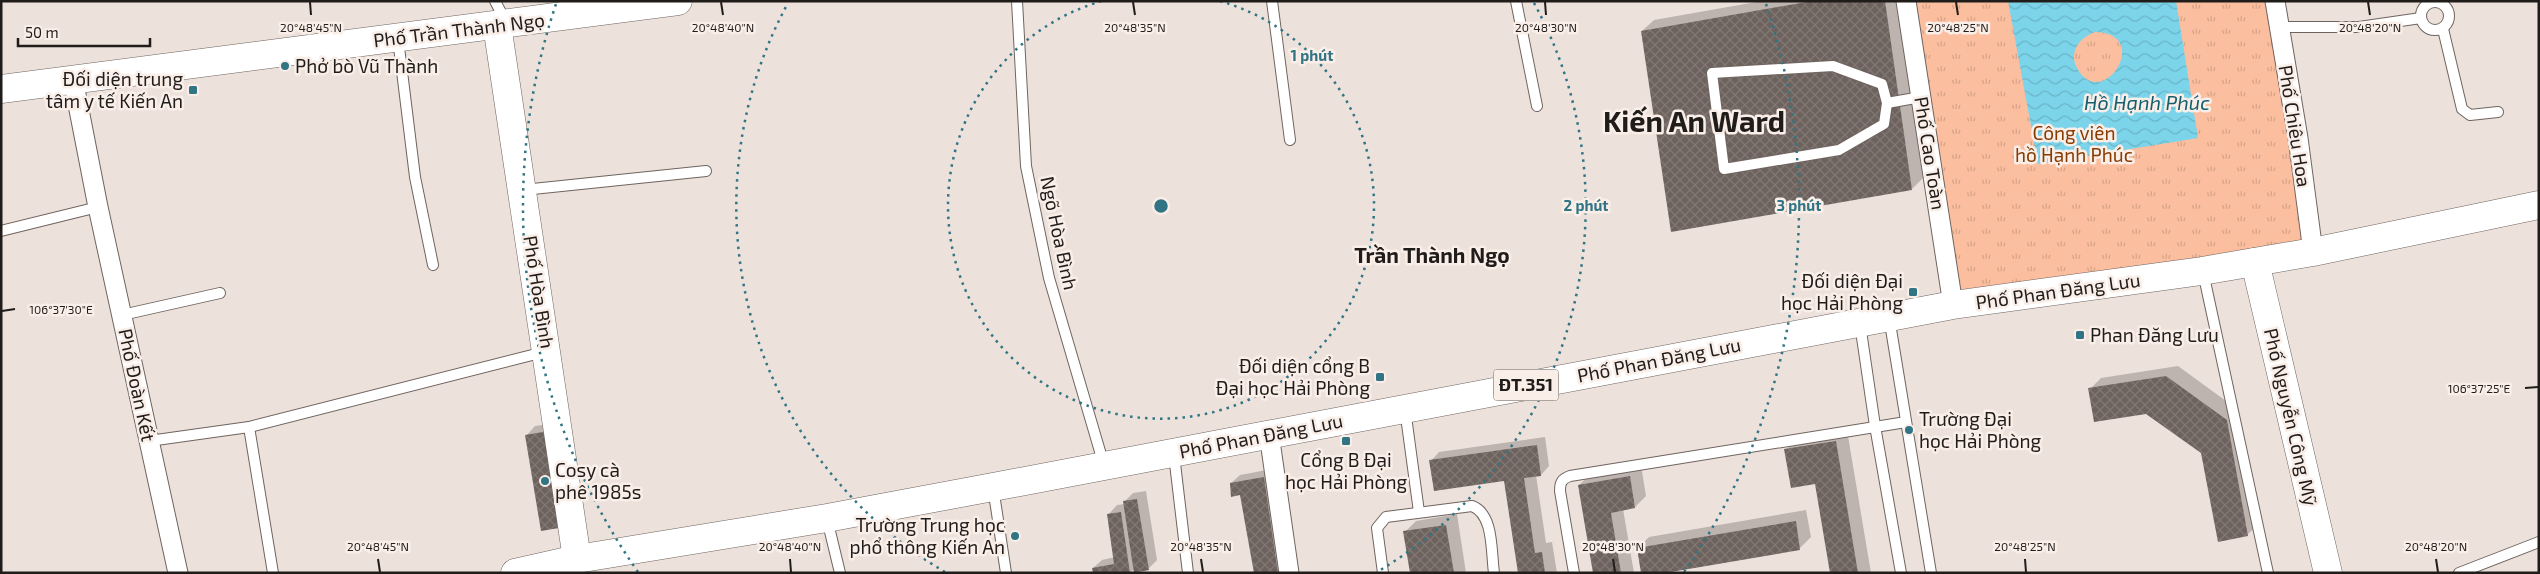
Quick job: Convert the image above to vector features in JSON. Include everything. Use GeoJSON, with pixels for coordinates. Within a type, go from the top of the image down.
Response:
{"type":"FeatureCollection","features":[{"type":"Feature","properties":{"kind":"main road","name":"Phố Trần Thành Ngọ"},"geometry":{"type":"LineString","coordinates":[[1,88],[398,38],[500,17],[678,1]]}},
{"type":"Feature","properties":{"kind":"main road","name":"Phố Hòa Bình"},"geometry":{"type":"LineString","coordinates":[[500,17],[523,190],[577,559]]}},
{"type":"Feature","properties":{"kind":"main road","name":"Phố Phan Đăng Lưu"},"geometry":{"type":"LineString","coordinates":[[515,573],[577,559],[827,518],[1953,305],[2202,271],[2313,252],[2539,206]]}},
{"type":"Feature","properties":{"kind":"main road","name":"Phố Nguyễn Công Mỹ"},"geometry":{"type":"LineString","coordinates":[[2255,262],[2328,573]]}},
{"type":"Feature","properties":{"kind":"street","name":"Phố Cao Toàn"},"geometry":{"type":"LineString","coordinates":[[1906,1],[1953,305]]}},
{"type":"Feature","properties":{"kind":"street","name":"Phố Chiêu Hoa"},"geometry":{"type":"LineString","coordinates":[[2275,1],[2298,138],[2313,252]]}},
{"type":"Feature","properties":{"kind":"street","name":"Phố Đoàn Kết"},"geometry":{"type":"LineString","coordinates":[[73,79],[98,207],[178,573]]}},
{"type":"Feature","properties":{"kind":"street"},"geometry":{"type":"LineString","coordinates":[[1269,434],[1290,573]]}},
{"type":"Feature","properties":{"kind":"lane","name":"Ngõ Hòa Bình"},"geometry":{"type":"LineString","coordinates":[[1017,1],[1026,166],[1049,278],[1104,466]]}},
{"type":"Feature","properties":{"kind":"lane"},"geometry":{"type":"LineString","coordinates":[[1272,1],[1290,140]]}},
{"type":"Feature","properties":{"kind":"lane"},"geometry":{"type":"LineString","coordinates":[[1516,1],[1537,106]]}},
{"type":"Feature","properties":{"kind":"lane"},"geometry":{"type":"LineString","coordinates":[[2439,2],[2448,9],[2450,20],[2443,29],[2432,31],[2423,24],[2421,13],[2428,4],[2439,2]]}},
{"type":"Feature","properties":{"kind":"lane"},"geometry":{"type":"LineString","coordinates":[[2279,27],[2360,27],[2421,18]]}},
{"type":"Feature","properties":{"kind":"lane"},"geometry":{"type":"LineString","coordinates":[[2443,29],[2462,109],[2470,115],[2498,112]]}},
{"type":"Feature","properties":{"kind":"lane"},"geometry":{"type":"LineString","coordinates":[[398,38],[415,177],[433,265]]}},
{"type":"Feature","properties":{"kind":"lane"},"geometry":{"type":"LineString","coordinates":[[1833,66],[1882,84],[1887,103],[1884,124],[1839,150],[1724,169],[1712,73],[1833,66]]}},
{"type":"Feature","properties":{"kind":"lane"},"geometry":{"type":"LineString","coordinates":[[1887,103],[1921,97]]}},
{"type":"Feature","properties":{"kind":"lane"},"geometry":{"type":"LineString","coordinates":[[523,190],[706,171]]}},
{"type":"Feature","properties":{"kind":"lane"},"geometry":{"type":"LineString","coordinates":[[1,231],[98,207]]}},
{"type":"Feature","properties":{"kind":"lane"},"geometry":{"type":"LineString","coordinates":[[2202,271],[2268,573]]}},
{"type":"Feature","properties":{"kind":"lane"},"geometry":{"type":"LineString","coordinates":[[122,315],[220,293]]}},
{"type":"Feature","properties":{"kind":"lane"},"geometry":{"type":"LineString","coordinates":[[1889,317],[1931,573]]}},
{"type":"Feature","properties":{"kind":"lane"},"geometry":{"type":"LineString","coordinates":[[1860,323],[1875,426],[1901,573]]}},
{"type":"Feature","properties":{"kind":"lane"},"geometry":{"type":"LineString","coordinates":[[149,441],[249,427],[548,351]]}},
{"type":"Feature","properties":{"kind":"lane"},"geometry":{"type":"LineString","coordinates":[[1405,408],[1419,512]]}},
{"type":"Feature","properties":{"kind":"lane"},"geometry":{"type":"LineString","coordinates":[[1574,573],[1560,491],[1560,484],[1563,479],[1570,476],[1906,422]]}},
{"type":"Feature","properties":{"kind":"lane"},"geometry":{"type":"LineString","coordinates":[[249,427],[273,573]]}},
{"type":"Feature","properties":{"kind":"lane"},"geometry":{"type":"LineString","coordinates":[[1173,453],[1188,573]]}},
{"type":"Feature","properties":{"kind":"lane"},"geometry":{"type":"LineString","coordinates":[[993,487],[1006,573]]}},
{"type":"Feature","properties":{"kind":"lane"},"geometry":{"type":"LineString","coordinates":[[1383,573],[1377,528],[1386,517],[1472,506],[1480,509],[1486,518],[1494,573]]}},
{"type":"Feature","properties":{"kind":"lane"},"geometry":{"type":"LineString","coordinates":[[827,518],[840,573]]}},
{"type":"Feature","properties":{"kind":"lane"},"geometry":{"type":"LineString","coordinates":[[2459,573],[2539,542]]}},
{"type":"Feature","properties":{"kind":"green space","name":"Công viên hồ Hạnh Phúc"},"geometry":{"type":"Polygon","coordinates":[[[1905,1],[2275,1],[2313,252],[1953,305],[1905,1]]]}},
{"type":"Feature","properties":{"kind":"water","name":"Hồ Hạnh Phúc"},"geometry":{"type":"Polygon","coordinates":[[[2008,1],[2176,1],[2198,138],[2038,164],[2008,1]],[[2095,32],[2085,37],[2077,46],[2074,56],[2075,62],[2077,68],[2087,80],[2099,82],[2109,77],[2118,68],[2122,56],[2121,45],[2112,36],[2095,32]]]}},
{"type":"Feature","properties":{"kind":"building"},"geometry":{"type":"Polygon","coordinates":[[[1812,1],[1885,1],[1912,190],[1671,232],[1641,31],[1812,1]]]}},
{"type":"Feature","properties":{"kind":"building"},"geometry":{"type":"Polygon","coordinates":[[[2166,376],[2227,420],[2248,536],[2218,542],[2201,453],[2146,414],[2094,422],[2088,388],[2166,376]]]}},
{"type":"Feature","properties":{"kind":"building","name":"Cosy cà phê 1985s"},"geometry":{"type":"Polygon","coordinates":[[[549,431],[565,527],[541,531],[525,435],[549,431]]]}},
{"type":"Feature","properties":{"kind":"building"},"geometry":{"type":"Polygon","coordinates":[[[1836,441],[1858,573],[1830,573],[1815,484],[1791,488],[1784,449],[1836,441]]]}},
{"type":"Feature","properties":{"kind":"building"},"geometry":{"type":"Polygon","coordinates":[[[1537,445],[1541,476],[1524,478],[1535,553],[1542,552],[1545,573],[1518,573],[1504,481],[1434,491],[1429,460],[1537,445]]]}},
{"type":"Feature","properties":{"kind":"building"},"geometry":{"type":"Polygon","coordinates":[[[1630,476],[1635,508],[1611,513],[1621,573],[1593,573],[1578,485],[1630,476]]]}},
{"type":"Feature","properties":{"kind":"building"},"geometry":{"type":"Polygon","coordinates":[[[1264,477],[1278,573],[1254,573],[1240,495],[1231,497],[1230,483],[1264,477]]]}},
{"type":"Feature","properties":{"kind":"building"},"geometry":{"type":"Polygon","coordinates":[[[1137,499],[1149,570],[1134,573],[1123,501],[1137,499]]]}},
{"type":"Feature","properties":{"kind":"building"},"geometry":{"type":"Polygon","coordinates":[[[1121,512],[1130,573],[1093,573],[1092,568],[1114,564],[1107,514],[1121,512]]]}},
{"type":"Feature","properties":{"kind":"building"},"geometry":{"type":"Polygon","coordinates":[[[1796,521],[1800,550],[1665,573],[1641,573],[1637,548],[1796,521]]]}},
{"type":"Feature","properties":{"kind":"building"},"geometry":{"type":"Polygon","coordinates":[[[1446,525],[1454,573],[1410,573],[1403,531],[1446,525]]]}},
{"type":"Feature","properties":{"kind":"place","name":"Phở bò Vũ Thành"},"geometry":{"type":"Point","coordinates":[285,66]}},
{"type":"Feature","properties":{"kind":"place","name":"Đối diện trung tâm y tế Kiến An"},"geometry":{"type":"Point","coordinates":[193,90]}},
{"type":"Feature","properties":{"kind":"place","name":"Đối diện Đại học Hải Phòng"},"geometry":{"type":"Point","coordinates":[1913,292]}},
{"type":"Feature","properties":{"kind":"place","name":"Phan Đăng Lưu"},"geometry":{"type":"Point","coordinates":[2080,335]}},
{"type":"Feature","properties":{"kind":"place","name":"Đối diện cổng B Đại học Hải Phòng"},"geometry":{"type":"Point","coordinates":[1380,377]}},
{"type":"Feature","properties":{"kind":"place","name":"Trường Đại học Hải Phòng"},"geometry":{"type":"Point","coordinates":[1909,430]}},
{"type":"Feature","properties":{"kind":"place","name":"Cổng B Đại học Hải Phòng"},"geometry":{"type":"Point","coordinates":[1346,441]}},
{"type":"Feature","properties":{"kind":"place","name":"Cosy cà phê 1985s"},"geometry":{"type":"Point","coordinates":[545,481]}},
{"type":"Feature","properties":{"kind":"place","name":"Trường Trung học phổ thông Kiến An"},"geometry":{"type":"Point","coordinates":[1015,536]}},
{"type":"Feature","properties":{"kind":"district","name":"Kiến An Ward"},"geometry":{"type":"Point","coordinates":[1694,122]}},
{"type":"Feature","properties":{"kind":"district","name":"Trần Thành Ngọ"},"geometry":{"type":"Point","coordinates":[1432,256]}}]}
